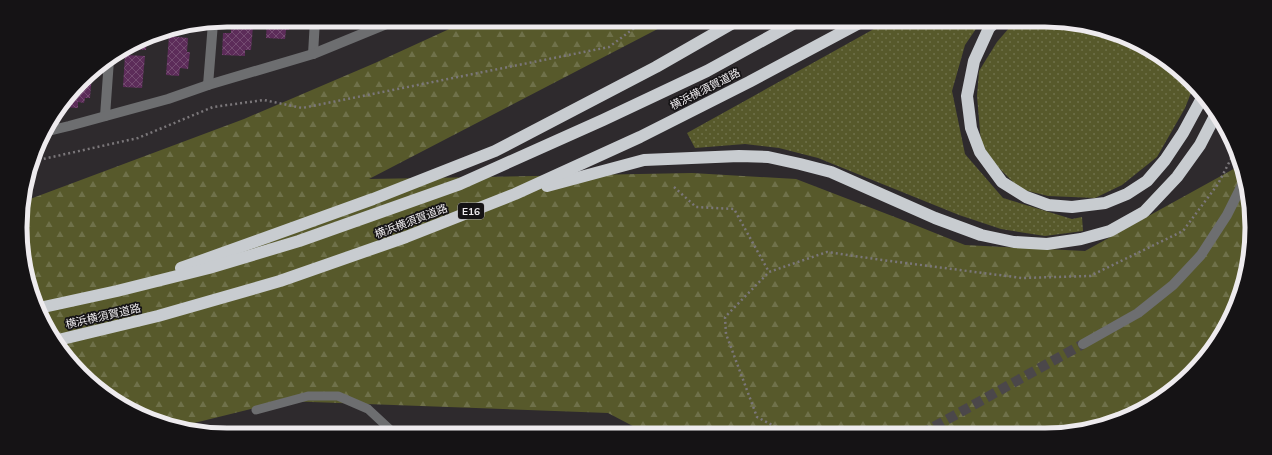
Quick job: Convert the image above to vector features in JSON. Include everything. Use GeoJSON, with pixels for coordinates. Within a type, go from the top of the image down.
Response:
{"type":"FeatureCollection","features":[{"type":"Feature","properties":{"kind":"highway"},"geometry":{"type":"LineString","coordinates":[[118,291],[373,199],[495,151],[656,67],[726,27]]}},
{"type":"Feature","properties":{"kind":"highway","name":"横浜横須賀道路"},"geometry":{"type":"LineString","coordinates":[[44,307],[118,291],[209,268],[299,241],[460,184],[604,120],[707,71],[787,27]]}},
{"type":"Feature","properties":{"kind":"highway","name":"横浜横須賀道路"},"geometry":{"type":"LineString","coordinates":[[61,339],[158,316],[280,281],[406,237],[515,194],[646,134],[749,82],[852,27]]}},
{"type":"Feature","properties":{"kind":"highway"},"geometry":{"type":"LineString","coordinates":[[991,27],[974,61],[967,96],[971,128],[980,152],[1002,182],[1026,197],[1048,205],[1072,207],[1105,203],[1127,194],[1147,181],[1165,160],[1183,133],[1200,101]]}},
{"type":"Feature","properties":{"kind":"highway"},"geometry":{"type":"LineString","coordinates":[[515,194],[644,160],[739,156],[768,157],[831,172],[935,218],[981,235],[1014,242],[1047,244],[1081,239],[1110,231],[1144,212],[1176,177],[1200,145],[1213,119]]}},
{"type":"Feature","properties":{"kind":"street"},"geometry":{"type":"LineString","coordinates":[[208,84],[213,27]]}},
{"type":"Feature","properties":{"kind":"street"},"geometry":{"type":"LineString","coordinates":[[313,54],[315,27]]}},
{"type":"Feature","properties":{"kind":"street"},"geometry":{"type":"LineString","coordinates":[[53,130],[168,99],[208,84],[313,54],[379,27]]}},
{"type":"Feature","properties":{"kind":"street"},"geometry":{"type":"LineString","coordinates":[[105,116],[109,66]]}},
{"type":"Feature","properties":{"kind":"street"},"geometry":{"type":"LineString","coordinates":[[1083,344],[1138,313],[1173,285],[1201,255],[1227,215],[1241,187]]}},
{"type":"Feature","properties":{"kind":"lane"},"geometry":{"type":"LineString","coordinates":[[256,410],[308,396],[338,396],[368,409],[388,428]]}},
{"type":"Feature","properties":{"kind":"path"},"geometry":{"type":"LineString","coordinates":[[39,160],[138,138],[213,106],[264,100],[302,108],[609,47],[636,27]]}},
{"type":"Feature","properties":{"kind":"path"},"geometry":{"type":"LineString","coordinates":[[778,428],[757,417],[726,334],[725,317],[769,272],[827,252],[1022,278],[1090,276],[1183,231],[1218,184],[1232,157]]}},
{"type":"Feature","properties":{"kind":"path"},"geometry":{"type":"LineString","coordinates":[[674,187],[696,207],[734,209],[769,272]]}},
{"type":"Feature","properties":{"kind":"green space"},"geometry":{"type":"Polygon","coordinates":[[[454,27],[662,27],[369,179],[692,173],[796,179],[965,245],[1085,251],[1236,168],[1241,188],[1245,214],[1245,241],[1241,267],[1230,304],[1218,328],[1204,350],[1167,387],[1145,401],[1121,413],[1084,424],[1058,428],[637,428],[608,413],[284,401],[189,424],[151,413],[127,401],[105,387],[68,350],[54,328],[42,304],[31,267],[27,241],[27,214],[29,199],[244,119],[375,63],[454,27]]]}},
{"type":"Feature","properties":{"kind":"green space"},"geometry":{"type":"Polygon","coordinates":[[[877,27],[977,27],[965,45],[952,91],[965,154],[1003,198],[1072,219],[1082,217],[1083,231],[1045,236],[1001,229],[959,215],[818,158],[779,148],[745,144],[695,148],[687,133],[877,27]]]}},
{"type":"Feature","properties":{"kind":"green space"},"geometry":{"type":"Polygon","coordinates":[[[1010,27],[1058,27],[1096,34],[1121,42],[1145,54],[1167,68],[1192,92],[1185,108],[1157,157],[1122,185],[1095,198],[1048,196],[1020,189],[995,164],[981,143],[977,96],[979,71],[997,42],[1010,27]]]}},
{"type":"Feature","properties":{"kind":"building"},"geometry":{"type":"Polygon","coordinates":[[[231,27],[253,27],[251,50],[245,50],[245,56],[222,55],[223,33],[231,33],[231,27]]]}},
{"type":"Feature","properties":{"kind":"building"},"geometry":{"type":"Polygon","coordinates":[[[267,27],[289,27],[289,30],[286,30],[285,39],[266,38],[267,27]]]}},
{"type":"Feature","properties":{"kind":"building"},"geometry":{"type":"Polygon","coordinates":[[[169,36],[188,38],[187,52],[190,52],[188,69],[180,68],[179,76],[166,75],[169,36]]]}},
{"type":"Feature","properties":{"kind":"building"},"geometry":{"type":"Polygon","coordinates":[[[146,44],[146,50],[136,49],[146,44]]]}},
{"type":"Feature","properties":{"kind":"building"},"geometry":{"type":"Polygon","coordinates":[[[125,55],[145,56],[142,88],[123,87],[125,55]]]}},
{"type":"Feature","properties":{"kind":"building"},"geometry":{"type":"Polygon","coordinates":[[[91,81],[90,98],[85,98],[84,103],[78,102],[78,108],[67,107],[91,81]]]}},
{"type":"Feature","properties":{"kind":"tunnel"},"geometry":{"type":"LineString","coordinates":[[932,428],[1083,344]]}}]}
